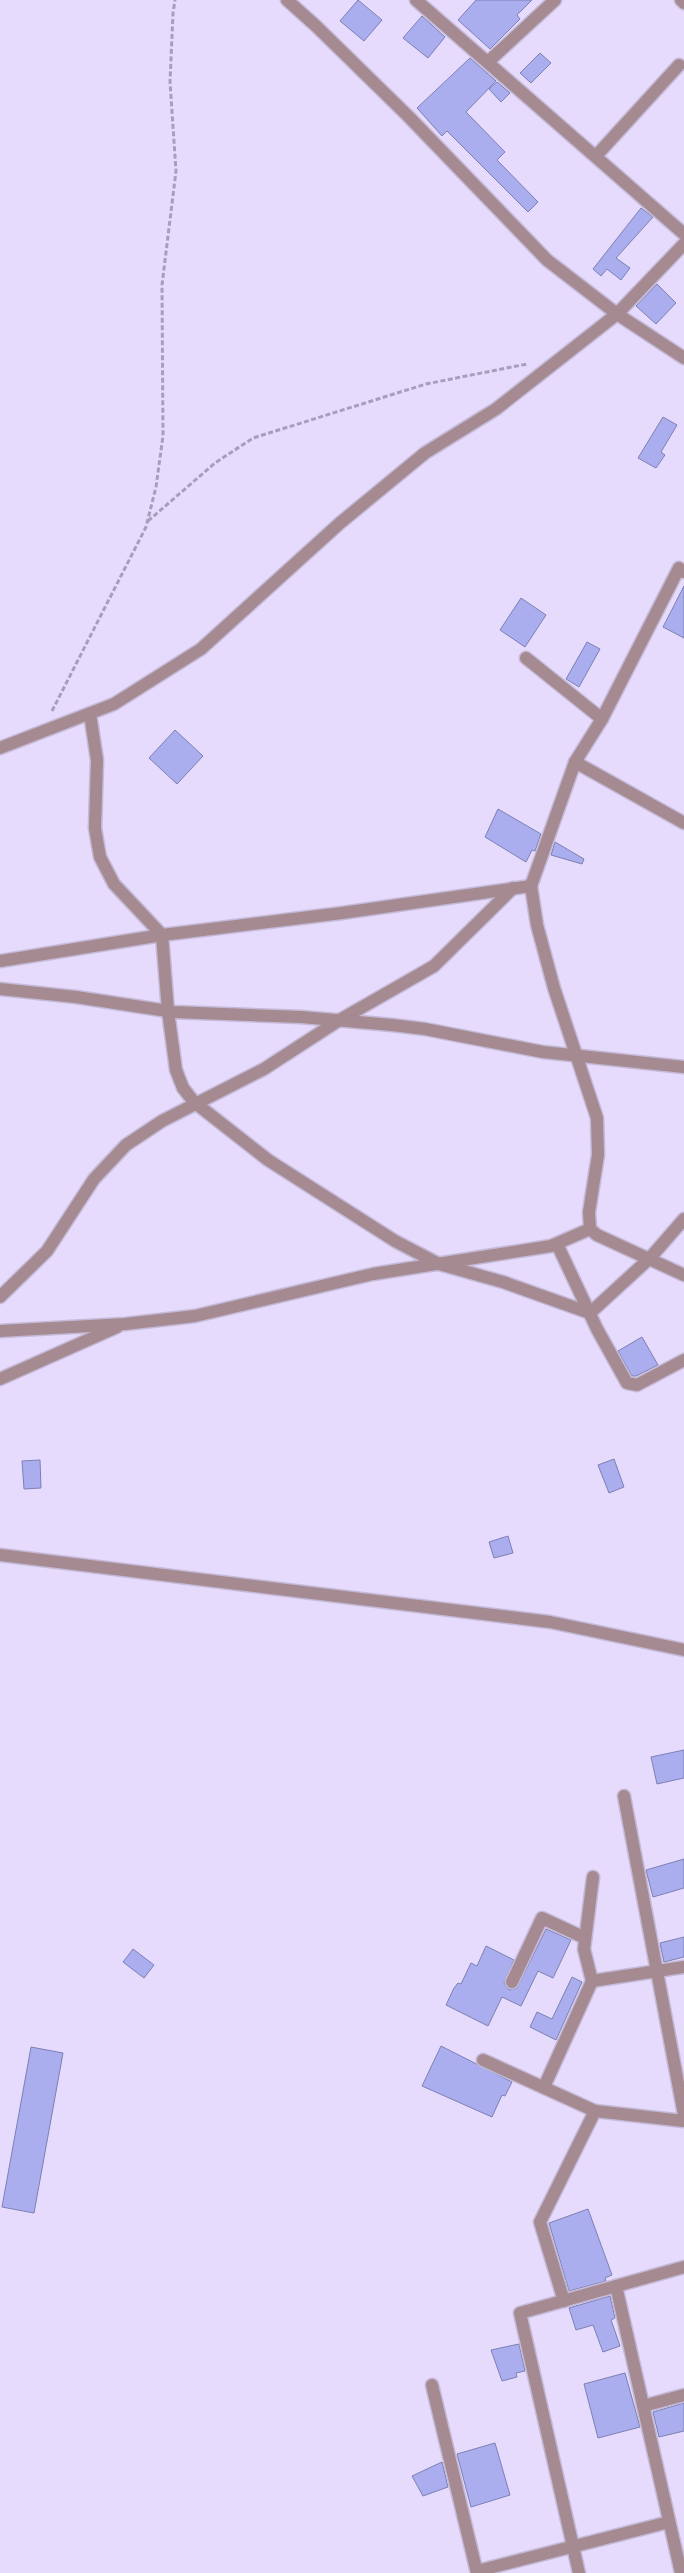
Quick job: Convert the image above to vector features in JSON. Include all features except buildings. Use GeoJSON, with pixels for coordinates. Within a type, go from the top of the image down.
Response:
{"type":"FeatureCollection","features":[{"type":"Feature","properties":{"kind":"street"},"geometry":{"type":"LineString","coordinates":[[287,0],[409,118],[547,260],[617,314],[684,358]]}},
{"type":"Feature","properties":{"kind":"street"},"geometry":{"type":"LineString","coordinates":[[416,0],[489,61],[684,234]]}},
{"type":"Feature","properties":{"kind":"street"},"geometry":{"type":"LineString","coordinates":[[489,61],[556,0]]}},
{"type":"Feature","properties":{"kind":"street"},"geometry":{"type":"LineString","coordinates":[[681,0],[684,3]]}},
{"type":"Feature","properties":{"kind":"street"},"geometry":{"type":"LineString","coordinates":[[596,156],[679,66]]}},
{"type":"Feature","properties":{"kind":"street"},"geometry":{"type":"LineString","coordinates":[[0,748],[114,704],[201,649],[340,523],[425,453],[496,409],[617,314],[684,244]]}},
{"type":"Feature","properties":{"kind":"street"},"geometry":{"type":"LineString","coordinates":[[684,572],[679,568],[602,719],[574,762],[531,886],[537,924],[574,1054],[593,1104],[599,1133],[590,1212],[590,1229],[597,1235],[684,1275]]}},
{"type":"Feature","properties":{"kind":"street"},"geometry":{"type":"LineString","coordinates":[[526,658],[602,719]]}},
{"type":"Feature","properties":{"kind":"street"},"geometry":{"type":"LineString","coordinates":[[90,714],[97,760],[95,828],[100,857],[114,884],[162,934],[168,1011],[176,1070],[183,1088],[196,1104],[256,1151],[300,1182],[395,1241],[439,1264],[503,1282],[590,1313]]}},
{"type":"Feature","properties":{"kind":"street"},"geometry":{"type":"LineString","coordinates":[[574,762],[684,823]]}},
{"type":"Feature","properties":{"kind":"street"},"geometry":{"type":"LineString","coordinates":[[0,961],[162,934],[342,913],[531,886]]}},
{"type":"Feature","properties":{"kind":"street"},"geometry":{"type":"LineString","coordinates":[[0,1297],[47,1251],[94,1179],[116,1154],[137,1136],[264,1068],[338,1021],[434,966],[513,888]]}},
{"type":"Feature","properties":{"kind":"street"},"geometry":{"type":"LineString","coordinates":[[0,989],[76,997],[168,1011],[424,1028],[543,1052],[574,1054],[684,1068]]}},
{"type":"Feature","properties":{"kind":"street"},"geometry":{"type":"LineString","coordinates":[[590,1313],[650,1258],[684,1219]]}},
{"type":"Feature","properties":{"kind":"street"},"geometry":{"type":"LineString","coordinates":[[0,1331],[125,1324],[195,1316],[323,1284],[557,1244],[590,1229]]}},
{"type":"Feature","properties":{"kind":"street"},"geometry":{"type":"LineString","coordinates":[[557,1244],[590,1313],[627,1383],[637,1385],[684,1360]]}},
{"type":"Feature","properties":{"kind":"street"},"geometry":{"type":"LineString","coordinates":[[0,1379],[125,1324]]}},
{"type":"Feature","properties":{"kind":"street"},"geometry":{"type":"LineString","coordinates":[[0,1556],[550,1622],[684,1650]]}},
{"type":"Feature","properties":{"kind":"street"},"geometry":{"type":"LineString","coordinates":[[624,1796],[684,2115]]}},
{"type":"Feature","properties":{"kind":"street"},"geometry":{"type":"LineString","coordinates":[[544,2088],[592,1981],[584,1949],[593,1877]]}},
{"type":"Feature","properties":{"kind":"street"},"geometry":{"type":"LineString","coordinates":[[512,1982],[542,1918],[585,1938]]}},
{"type":"Feature","properties":{"kind":"street"},"geometry":{"type":"LineString","coordinates":[[592,1981],[684,1967]]}},
{"type":"Feature","properties":{"kind":"street"},"geometry":{"type":"LineString","coordinates":[[483,2060],[595,2110],[684,2121]]}},
{"type":"Feature","properties":{"kind":"street"},"geometry":{"type":"LineString","coordinates":[[564,2301],[540,2222],[595,2110]]}},
{"type":"Feature","properties":{"kind":"street"},"geometry":{"type":"LineString","coordinates":[[579,2573],[520,2313],[684,2267]]}},
{"type":"Feature","properties":{"kind":"street"},"geometry":{"type":"LineString","coordinates":[[616,2286],[681,2573]]}},
{"type":"Feature","properties":{"kind":"street"},"geometry":{"type":"LineString","coordinates":[[432,2385],[477,2572],[573,2546],[670,2526],[684,2527]]}},
{"type":"Feature","properties":{"kind":"street"},"geometry":{"type":"LineString","coordinates":[[642,2406],[684,2395]]}},
{"type":"Feature","properties":{"kind":"path"},"geometry":{"type":"LineString","coordinates":[[51,714],[88,644],[148,521],[156,487],[163,436],[162,285],[176,172],[170,82],[175,0]]}},
{"type":"Feature","properties":{"kind":"path"},"geometry":{"type":"LineString","coordinates":[[148,521],[215,463],[253,438],[426,384],[529,364]]}}]}
